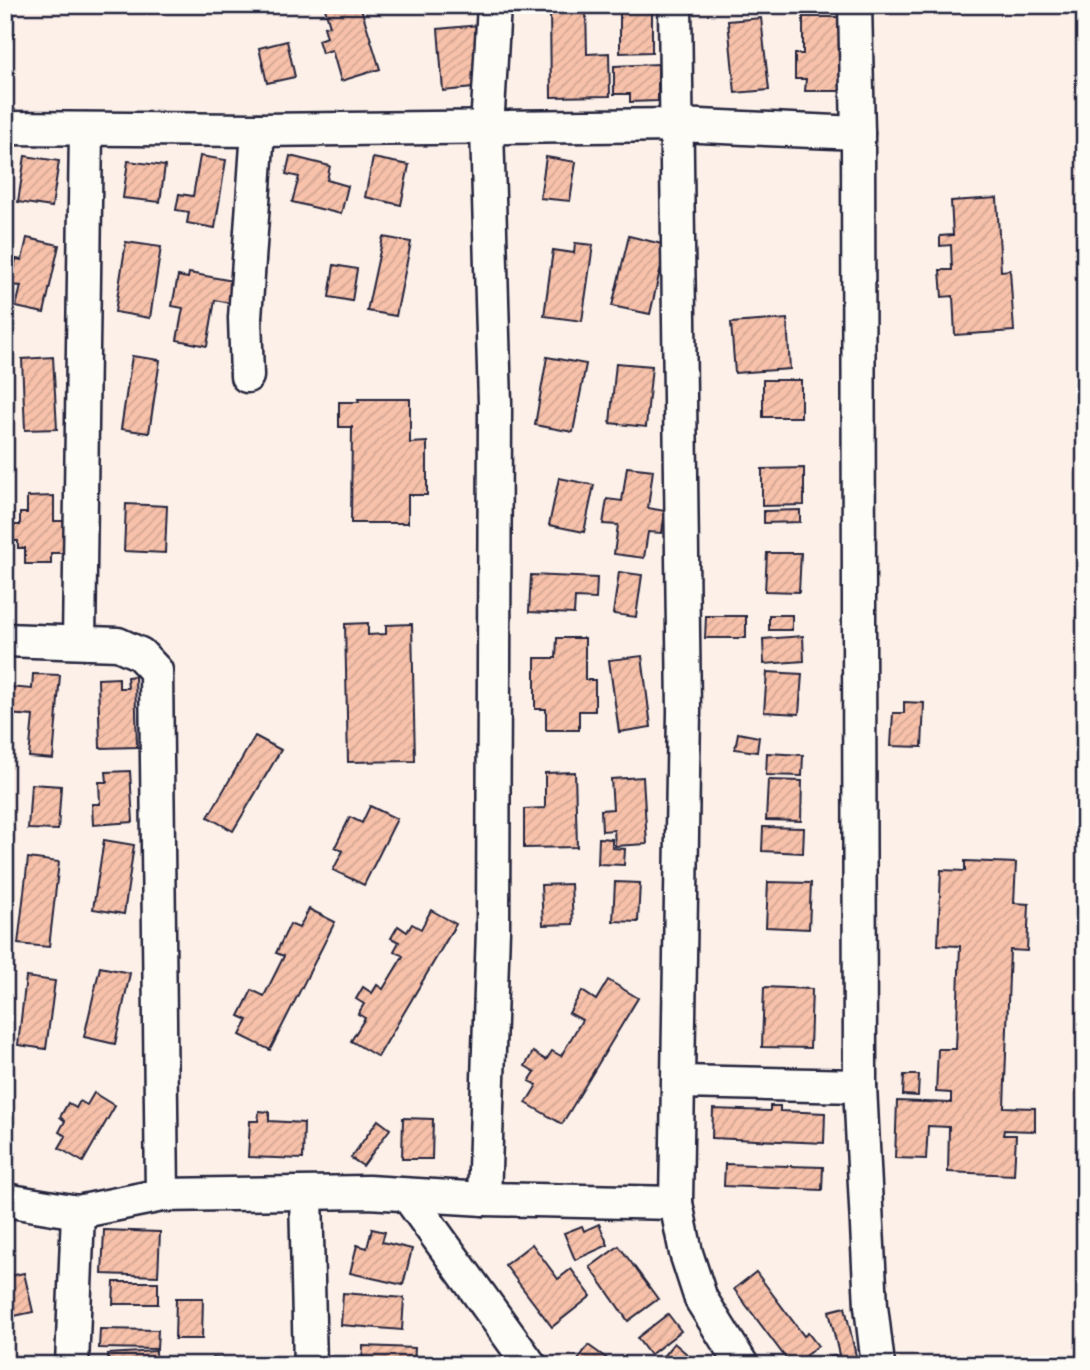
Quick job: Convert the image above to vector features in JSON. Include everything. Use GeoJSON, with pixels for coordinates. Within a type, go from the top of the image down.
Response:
{"type":"FeatureCollection","features":[{"type":"Feature","properties":{"kind":"street"},"geometry":{"type":"LineString","coordinates":[[484,1199],[494,916],[495,403],[487,129],[495,5]]}},
{"type":"Feature","properties":{"kind":"street"},"geometry":{"type":"LineString","coordinates":[[675,5],[684,697],[676,1203],[686,1253],[701,1298],[742,1365]]}},
{"type":"Feature","properties":{"kind":"street"},"geometry":{"type":"LineString","coordinates":[[855,5],[858,133],[860,1086],[871,1306],[878,1365]]}},
{"type":"Feature","properties":{"kind":"street"},"geometry":{"type":"LineString","coordinates":[[5,128],[487,129],[678,125],[858,133]]}},
{"type":"Feature","properties":{"kind":"street"},"geometry":{"type":"LineString","coordinates":[[79,642],[86,129]]}},
{"type":"Feature","properties":{"kind":"street"},"geometry":{"type":"LineString","coordinates":[[247,376],[245,318],[258,130]]}},
{"type":"Feature","properties":{"kind":"street"},"geometry":{"type":"LineString","coordinates":[[5,640],[118,644],[140,654],[156,671],[163,1195]]}},
{"type":"Feature","properties":{"kind":"street"},"geometry":{"type":"LineString","coordinates":[[679,1082],[860,1086]]}},
{"type":"Feature","properties":{"kind":"street"},"geometry":{"type":"LineString","coordinates":[[5,1200],[78,1212],[163,1195],[368,1192],[484,1199],[676,1203]]}},
{"type":"Feature","properties":{"kind":"street"},"geometry":{"type":"LineString","coordinates":[[306,1194],[310,1365]]}},
{"type":"Feature","properties":{"kind":"street"},"geometry":{"type":"LineString","coordinates":[[408,1196],[530,1365]]}},
{"type":"Feature","properties":{"kind":"street"},"geometry":{"type":"LineString","coordinates":[[72,1365],[78,1212]]}},
{"type":"Feature","properties":{"kind":"building"},"geometry":{"type":"Polygon","coordinates":[[[324,5],[360,5],[380,69],[341,81],[332,50],[322,53],[318,40],[327,37],[324,27],[330,26],[324,5]]]}},
{"type":"Feature","properties":{"kind":"building"},"geometry":{"type":"Polygon","coordinates":[[[586,7],[587,54],[609,53],[610,96],[551,97],[550,8],[586,7]]]}},
{"type":"Feature","properties":{"kind":"building"},"geometry":{"type":"Polygon","coordinates":[[[652,7],[652,52],[620,53],[620,8],[652,7]]]}},
{"type":"Feature","properties":{"kind":"building"},"geometry":{"type":"Polygon","coordinates":[[[803,17],[841,17],[840,91],[805,91],[806,79],[795,79],[795,54],[803,54],[803,17]]]}},
{"type":"Feature","properties":{"kind":"building"},"geometry":{"type":"Polygon","coordinates":[[[761,18],[769,90],[735,93],[728,21],[761,18]]]}},
{"type":"Feature","properties":{"kind":"building"},"geometry":{"type":"Polygon","coordinates":[[[479,25],[484,87],[443,91],[438,29],[479,25]]]}},
{"type":"Feature","properties":{"kind":"building"},"geometry":{"type":"Polygon","coordinates":[[[287,41],[295,77],[267,83],[259,48],[287,41]]]}},
{"type":"Feature","properties":{"kind":"building"},"geometry":{"type":"Polygon","coordinates":[[[658,64],[658,101],[630,102],[630,94],[614,94],[614,66],[658,64]]]}},
{"type":"Feature","properties":{"kind":"building"},"geometry":{"type":"Polygon","coordinates":[[[25,156],[59,161],[52,207],[18,202],[25,156]]]}},
{"type":"Feature","properties":{"kind":"building"},"geometry":{"type":"Polygon","coordinates":[[[200,156],[226,160],[215,228],[187,223],[189,212],[176,210],[179,194],[193,196],[200,156]]]}},
{"type":"Feature","properties":{"kind":"building"},"geometry":{"type":"Polygon","coordinates":[[[290,156],[330,166],[327,180],[348,186],[341,214],[292,202],[299,177],[286,174],[290,156]]]}},
{"type":"Feature","properties":{"kind":"building"},"geometry":{"type":"Polygon","coordinates":[[[546,157],[576,162],[570,201],[540,198],[546,157]]]}},
{"type":"Feature","properties":{"kind":"building"},"geometry":{"type":"Polygon","coordinates":[[[373,158],[409,165],[401,205],[365,197],[373,158]]]}},
{"type":"Feature","properties":{"kind":"building"},"geometry":{"type":"Polygon","coordinates":[[[128,161],[165,166],[160,202],[123,198],[128,161]]]}},
{"type":"Feature","properties":{"kind":"building"},"geometry":{"type":"Polygon","coordinates":[[[997,198],[1001,271],[1010,270],[1014,331],[955,335],[953,296],[942,297],[940,270],[952,270],[951,245],[940,246],[940,236],[953,235],[951,201],[997,198]]]}},
{"type":"Feature","properties":{"kind":"building"},"geometry":{"type":"Polygon","coordinates":[[[629,236],[666,245],[650,314],[612,306],[629,236]]]}},
{"type":"Feature","properties":{"kind":"building"},"geometry":{"type":"Polygon","coordinates":[[[383,237],[411,242],[396,316],[367,311],[383,237]]]}},
{"type":"Feature","properties":{"kind":"building"},"geometry":{"type":"Polygon","coordinates":[[[27,238],[59,245],[44,313],[16,307],[21,286],[11,285],[16,259],[22,260],[27,238]]]}},
{"type":"Feature","properties":{"kind":"building"},"geometry":{"type":"Polygon","coordinates":[[[126,242],[161,247],[150,318],[115,312],[126,242]]]}},
{"type":"Feature","properties":{"kind":"building"},"geometry":{"type":"Polygon","coordinates":[[[575,243],[593,245],[582,321],[544,316],[553,250],[574,253],[575,243]]]}},
{"type":"Feature","properties":{"kind":"building"},"geometry":{"type":"Polygon","coordinates":[[[334,265],[357,269],[352,301],[329,297],[334,265]]]}},
{"type":"Feature","properties":{"kind":"building"},"geometry":{"type":"Polygon","coordinates":[[[189,273],[239,282],[235,304],[215,300],[207,346],[177,340],[183,308],[172,306],[178,276],[188,278],[189,273]]]}},
{"type":"Feature","properties":{"kind":"building"},"geometry":{"type":"Polygon","coordinates":[[[787,319],[790,369],[735,373],[731,323],[787,319]]]}},
{"type":"Feature","properties":{"kind":"building"},"geometry":{"type":"Polygon","coordinates":[[[132,356],[160,360],[149,433],[121,429],[132,356]]]}},
{"type":"Feature","properties":{"kind":"building"},"geometry":{"type":"Polygon","coordinates":[[[53,357],[57,429],[25,430],[22,359],[53,357]]]}},
{"type":"Feature","properties":{"kind":"building"},"geometry":{"type":"Polygon","coordinates":[[[547,357],[586,364],[573,432],[535,425],[547,357]]]}},
{"type":"Feature","properties":{"kind":"building"},"geometry":{"type":"Polygon","coordinates":[[[616,363],[652,366],[646,427],[610,423],[616,363]]]}},
{"type":"Feature","properties":{"kind":"building"},"geometry":{"type":"Polygon","coordinates":[[[763,380],[801,380],[801,417],[763,417],[763,380]]]}},
{"type":"Feature","properties":{"kind":"building"},"geometry":{"type":"Polygon","coordinates":[[[358,399],[410,399],[410,443],[427,442],[427,495],[408,495],[408,523],[351,523],[352,427],[339,427],[339,402],[359,402],[358,399]]]}},
{"type":"Feature","properties":{"kind":"building"},"geometry":{"type":"Polygon","coordinates":[[[627,467],[653,470],[648,508],[665,511],[662,533],[648,532],[644,558],[614,554],[618,525],[603,524],[607,499],[622,501],[627,467]]]}},
{"type":"Feature","properties":{"kind":"building"},"geometry":{"type":"Polygon","coordinates":[[[804,468],[804,505],[762,506],[762,469],[804,468]]]}},
{"type":"Feature","properties":{"kind":"building"},"geometry":{"type":"Polygon","coordinates":[[[559,478],[594,485],[584,532],[549,525],[559,478]]]}},
{"type":"Feature","properties":{"kind":"building"},"geometry":{"type":"Polygon","coordinates":[[[54,496],[54,521],[67,521],[76,545],[64,545],[64,553],[51,553],[51,564],[25,564],[25,548],[18,548],[18,541],[10,541],[11,549],[7,549],[5,564],[5,514],[13,514],[13,525],[20,525],[20,513],[27,513],[27,497],[54,496]]]}},
{"type":"Feature","properties":{"kind":"building"},"geometry":{"type":"Polygon","coordinates":[[[126,504],[167,506],[165,553],[124,551],[126,504]]]}},
{"type":"Feature","properties":{"kind":"building"},"geometry":{"type":"Polygon","coordinates":[[[800,510],[800,522],[764,523],[764,511],[800,510]]]}},
{"type":"Feature","properties":{"kind":"building"},"geometry":{"type":"Polygon","coordinates":[[[767,553],[801,553],[799,592],[765,591],[767,553]]]}},
{"type":"Feature","properties":{"kind":"building"},"geometry":{"type":"Polygon","coordinates":[[[619,572],[642,575],[636,617],[613,614],[619,572]]]}},
{"type":"Feature","properties":{"kind":"building"},"geometry":{"type":"Polygon","coordinates":[[[531,575],[597,578],[596,599],[575,598],[574,614],[529,612],[531,575]]]}},
{"type":"Feature","properties":{"kind":"building"},"geometry":{"type":"Polygon","coordinates":[[[769,615],[792,615],[792,630],[769,630],[769,615]]]}},
{"type":"Feature","properties":{"kind":"building"},"geometry":{"type":"Polygon","coordinates":[[[706,616],[746,616],[746,638],[705,638],[706,616]]]}},
{"type":"Feature","properties":{"kind":"building"},"geometry":{"type":"Polygon","coordinates":[[[368,623],[368,635],[386,634],[386,625],[412,624],[415,761],[348,762],[345,624],[368,623]]]}},
{"type":"Feature","properties":{"kind":"building"},"geometry":{"type":"Polygon","coordinates":[[[803,636],[804,661],[764,664],[763,639],[803,636]]]}},
{"type":"Feature","properties":{"kind":"building"},"geometry":{"type":"Polygon","coordinates":[[[557,638],[585,638],[585,680],[595,680],[595,711],[579,711],[579,730],[546,730],[546,709],[535,709],[535,658],[556,658],[557,638]]]}},
{"type":"Feature","properties":{"kind":"building"},"geometry":{"type":"Polygon","coordinates":[[[642,656],[651,727],[619,732],[609,660],[642,656]]]}},
{"type":"Feature","properties":{"kind":"building"},"geometry":{"type":"Polygon","coordinates":[[[767,672],[802,674],[799,714],[764,712],[767,672]]]}},
{"type":"Feature","properties":{"kind":"building"},"geometry":{"type":"Polygon","coordinates":[[[33,674],[60,675],[53,759],[29,757],[33,716],[7,714],[9,687],[32,689],[33,674]]]}},
{"type":"Feature","properties":{"kind":"building"},"geometry":{"type":"Polygon","coordinates":[[[135,676],[137,747],[100,748],[98,679],[119,678],[119,688],[128,688],[127,677],[135,676]]]}},
{"type":"Feature","properties":{"kind":"building"},"geometry":{"type":"Polygon","coordinates":[[[904,702],[924,703],[922,747],[891,746],[893,713],[904,713],[904,702]]]}},
{"type":"Feature","properties":{"kind":"building"},"geometry":{"type":"Polygon","coordinates":[[[738,733],[759,737],[757,752],[735,749],[738,733]]]}},
{"type":"Feature","properties":{"kind":"building"},"geometry":{"type":"Polygon","coordinates":[[[255,736],[281,750],[233,831],[208,817],[255,736]]]}},
{"type":"Feature","properties":{"kind":"building"},"geometry":{"type":"Polygon","coordinates":[[[767,753],[803,755],[802,776],[766,775],[767,753]]]}},
{"type":"Feature","properties":{"kind":"building"},"geometry":{"type":"Polygon","coordinates":[[[130,771],[133,822],[93,825],[92,804],[100,804],[99,782],[107,782],[106,772],[130,771]]]}},
{"type":"Feature","properties":{"kind":"building"},"geometry":{"type":"Polygon","coordinates":[[[575,772],[577,847],[524,848],[524,809],[545,808],[545,773],[575,772]]]}},
{"type":"Feature","properties":{"kind":"building"},"geometry":{"type":"Polygon","coordinates":[[[643,777],[647,844],[615,846],[614,830],[602,831],[601,810],[613,809],[611,779],[643,777]]]}},
{"type":"Feature","properties":{"kind":"building"},"geometry":{"type":"Polygon","coordinates":[[[768,780],[802,781],[801,821],[766,820],[768,780]]]}},
{"type":"Feature","properties":{"kind":"building"},"geometry":{"type":"Polygon","coordinates":[[[31,784],[61,786],[58,830],[28,829],[31,784]]]}},
{"type":"Feature","properties":{"kind":"building"},"geometry":{"type":"Polygon","coordinates":[[[370,806],[397,819],[364,885],[333,870],[343,851],[335,847],[350,817],[362,823],[370,806]]]}},
{"type":"Feature","properties":{"kind":"building"},"geometry":{"type":"Polygon","coordinates":[[[763,827],[804,828],[803,853],[762,851],[763,827]]]}},
{"type":"Feature","properties":{"kind":"building"},"geometry":{"type":"Polygon","coordinates":[[[599,838],[612,839],[612,848],[625,849],[624,865],[598,864],[599,838]]]}},
{"type":"Feature","properties":{"kind":"building"},"geometry":{"type":"Polygon","coordinates":[[[104,840],[134,845],[124,914],[93,909],[104,840]]]}},
{"type":"Feature","properties":{"kind":"building"},"geometry":{"type":"Polygon","coordinates":[[[28,858],[59,862],[49,947],[18,944],[28,858]]]}},
{"type":"Feature","properties":{"kind":"building"},"geometry":{"type":"Polygon","coordinates":[[[965,861],[1016,863],[1014,903],[1029,904],[1027,951],[1010,950],[1004,1107],[1035,1108],[1035,1131],[1004,1130],[1003,1135],[1016,1135],[1014,1175],[948,1172],[949,1127],[928,1126],[926,1159],[895,1158],[897,1101],[951,1103],[951,1093],[936,1092],[938,1049],[956,1049],[960,946],[938,945],[941,870],[965,871],[965,861]]]}},
{"type":"Feature","properties":{"kind":"building"},"geometry":{"type":"Polygon","coordinates":[[[615,882],[640,883],[638,922],[613,921],[615,882]]]}},
{"type":"Feature","properties":{"kind":"building"},"geometry":{"type":"Polygon","coordinates":[[[768,882],[811,883],[809,929],[766,927],[768,882]]]}},
{"type":"Feature","properties":{"kind":"building"},"geometry":{"type":"Polygon","coordinates":[[[571,884],[573,924],[543,925],[541,885],[571,884]]]}},
{"type":"Feature","properties":{"kind":"building"},"geometry":{"type":"Polygon","coordinates":[[[309,909],[335,922],[270,1050],[240,1035],[248,1020],[239,1016],[252,990],[264,996],[284,956],[276,953],[290,924],[299,928],[309,909]]]}},
{"type":"Feature","properties":{"kind":"building"},"geometry":{"type":"Polygon","coordinates":[[[431,910],[456,924],[378,1057],[351,1041],[365,1018],[358,1014],[364,1004],[356,999],[363,987],[372,993],[377,985],[383,989],[403,956],[394,951],[399,942],[391,938],[398,926],[407,932],[412,924],[421,929],[431,910]]]}},
{"type":"Feature","properties":{"kind":"building"},"geometry":{"type":"Polygon","coordinates":[[[100,967],[130,973],[115,1044],[84,1037],[100,967]]]}},
{"type":"Feature","properties":{"kind":"building"},"geometry":{"type":"Polygon","coordinates":[[[26,977],[55,981],[46,1049],[18,1045],[26,977]]]}},
{"type":"Feature","properties":{"kind":"building"},"geometry":{"type":"Polygon","coordinates":[[[608,980],[638,998],[562,1124],[526,1103],[537,1085],[529,1081],[535,1072],[525,1066],[533,1052],[546,1060],[552,1051],[561,1056],[582,1020],[569,1013],[582,991],[596,1000],[608,980]]]}},
{"type":"Feature","properties":{"kind":"building"},"geometry":{"type":"Polygon","coordinates":[[[764,987],[812,989],[810,1048],[762,1047],[764,987]]]}},
{"type":"Feature","properties":{"kind":"building"},"geometry":{"type":"Polygon","coordinates":[[[904,1075],[919,1075],[918,1096],[903,1095],[904,1075]]]}},
{"type":"Feature","properties":{"kind":"building"},"geometry":{"type":"Polygon","coordinates":[[[94,1093],[115,1106],[83,1162],[59,1148],[66,1136],[59,1132],[65,1121],[60,1117],[68,1103],[76,1108],[80,1101],[87,1105],[94,1093]]]}},
{"type":"Feature","properties":{"kind":"building"},"geometry":{"type":"Polygon","coordinates":[[[770,1106],[780,1106],[780,1111],[825,1113],[824,1143],[712,1138],[713,1109],[770,1111],[770,1106]]]}},
{"type":"Feature","properties":{"kind":"building"},"geometry":{"type":"Polygon","coordinates":[[[259,1111],[269,1112],[269,1121],[304,1123],[303,1159],[248,1157],[250,1121],[258,1121],[259,1111]]]}},
{"type":"Feature","properties":{"kind":"building"},"geometry":{"type":"Polygon","coordinates":[[[403,1118],[433,1119],[432,1159],[402,1159],[403,1118]]]}},
{"type":"Feature","properties":{"kind":"building"},"geometry":{"type":"Polygon","coordinates":[[[378,1120],[390,1129],[363,1166],[351,1158],[378,1120]]]}},
{"type":"Feature","properties":{"kind":"building"},"geometry":{"type":"Polygon","coordinates":[[[725,1164],[823,1167],[822,1190],[724,1186],[725,1164]]]}},
{"type":"Feature","properties":{"kind":"building"},"geometry":{"type":"Polygon","coordinates":[[[599,1224],[608,1245],[575,1260],[564,1233],[582,1226],[584,1231],[599,1224]]]}},
{"type":"Feature","properties":{"kind":"building"},"geometry":{"type":"Polygon","coordinates":[[[372,1229],[385,1232],[382,1242],[412,1249],[403,1285],[350,1273],[357,1245],[367,1248],[372,1229]]]}},
{"type":"Feature","properties":{"kind":"building"},"geometry":{"type":"Polygon","coordinates":[[[104,1230],[160,1232],[158,1276],[102,1274],[104,1230]]]}},
{"type":"Feature","properties":{"kind":"building"},"geometry":{"type":"Polygon","coordinates":[[[532,1244],[558,1279],[571,1269],[591,1296],[552,1327],[505,1265],[532,1244]]]}},
{"type":"Feature","properties":{"kind":"building"},"geometry":{"type":"Polygon","coordinates":[[[619,1246],[658,1299],[628,1321],[590,1267],[619,1246]]]}},
{"type":"Feature","properties":{"kind":"building"},"geometry":{"type":"Polygon","coordinates":[[[756,1272],[804,1336],[808,1333],[818,1346],[793,1365],[734,1289],[756,1272]]]}},
{"type":"Feature","properties":{"kind":"building"},"geometry":{"type":"Polygon","coordinates":[[[24,1273],[33,1312],[5,1318],[5,1277],[24,1273]]]}},
{"type":"Feature","properties":{"kind":"building"},"geometry":{"type":"Polygon","coordinates":[[[114,1282],[158,1282],[158,1304],[113,1304],[114,1282]]]}},
{"type":"Feature","properties":{"kind":"building"},"geometry":{"type":"Polygon","coordinates":[[[343,1293],[404,1298],[402,1330],[341,1325],[343,1293]]]}},
{"type":"Feature","properties":{"kind":"building"},"geometry":{"type":"Polygon","coordinates":[[[176,1298],[203,1298],[202,1339],[175,1339],[176,1298]]]}},
{"type":"Feature","properties":{"kind":"building"},"geometry":{"type":"Polygon","coordinates":[[[845,1307],[858,1365],[821,1365],[819,1360],[839,1355],[829,1311],[845,1307]]]}},
{"type":"Feature","properties":{"kind":"building"},"geometry":{"type":"Polygon","coordinates":[[[668,1314],[681,1331],[650,1355],[637,1338],[668,1314]]]}},
{"type":"Feature","properties":{"kind":"building"},"geometry":{"type":"Polygon","coordinates":[[[100,1329],[158,1330],[157,1349],[99,1348],[100,1329]]]}},
{"type":"Feature","properties":{"kind":"building"},"geometry":{"type":"Polygon","coordinates":[[[674,1343],[700,1365],[656,1365],[674,1343]]]}},
{"type":"Feature","properties":{"kind":"building"},"geometry":{"type":"Polygon","coordinates":[[[588,1345],[616,1365],[575,1365],[588,1345]]]}},
{"type":"Feature","properties":{"kind":"building"},"geometry":{"type":"Polygon","coordinates":[[[363,1346],[415,1348],[414,1365],[362,1365],[363,1346]]]}},
{"type":"Feature","properties":{"kind":"building"},"geometry":{"type":"Polygon","coordinates":[[[156,1351],[156,1365],[109,1365],[108,1354],[156,1351]]]}},
{"type":"Feature","properties":{"kind":"building"},"geometry":{"type":"Polygon","coordinates":[[[212,1358],[275,1362],[275,1365],[212,1365],[212,1358]]]}}]}
